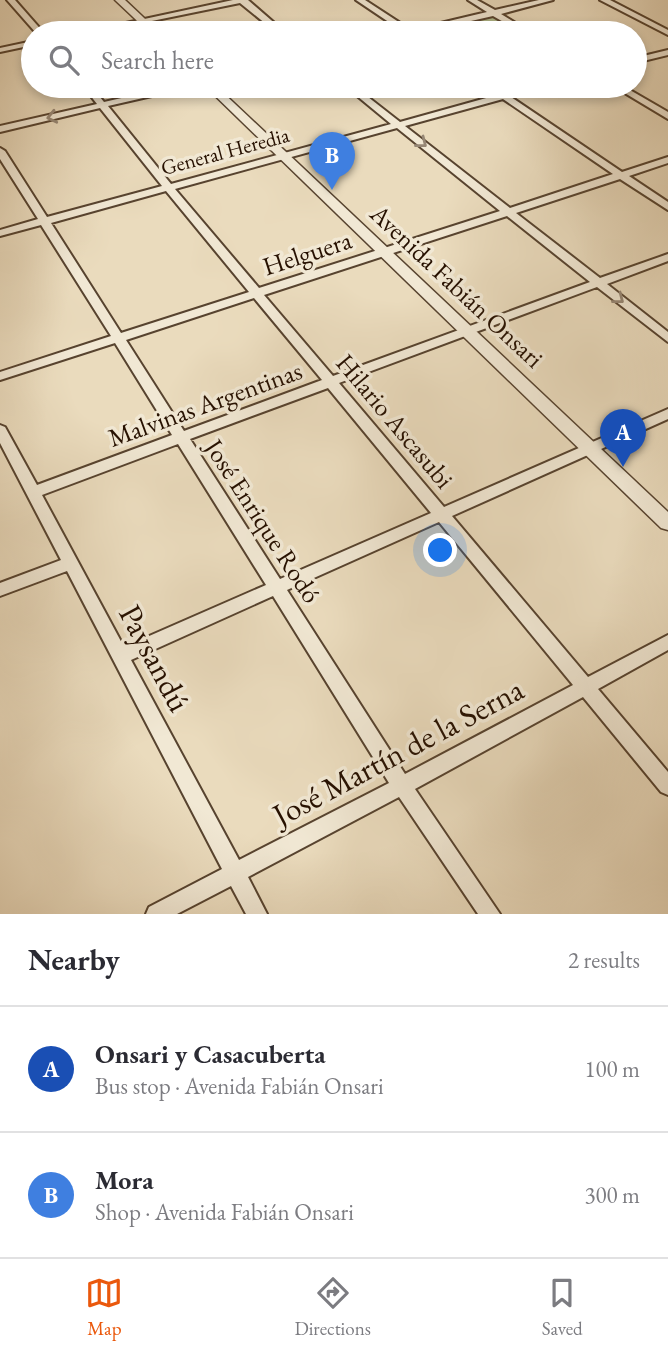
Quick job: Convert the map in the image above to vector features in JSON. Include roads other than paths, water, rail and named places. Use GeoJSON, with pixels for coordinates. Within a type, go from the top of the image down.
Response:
{"type":"FeatureCollection","features":[{"type":"Feature","properties":{"kind":"street"},"geometry":{"type":"LineString","coordinates":[[11,0],[29,21]]}},
{"type":"Feature","properties":{"kind":"street"},"geometry":{"type":"LineString","coordinates":[[120,0],[142,21],[242,0],[267,21]]}},
{"type":"Feature","properties":{"kind":"street"},"geometry":{"type":"LineString","coordinates":[[360,0],[392,21]]}},
{"type":"Feature","properties":{"kind":"street"},"geometry":{"type":"LineString","coordinates":[[472,0],[508,21]]}},
{"type":"Feature","properties":{"kind":"street"},"geometry":{"type":"LineString","coordinates":[[460,21],[548,0]]}},
{"type":"Feature","properties":{"kind":"street"},"geometry":{"type":"LineString","coordinates":[[604,0],[645,21]]}},
{"type":"Feature","properties":{"kind":"street"},"geometry":{"type":"LineString","coordinates":[[647,22],[668,33]]}},
{"type":"Feature","properties":{"kind":"street"},"geometry":{"type":"LineString","coordinates":[[0,50],[21,46]]}},
{"type":"Feature","properties":{"kind":"street"},"geometry":{"type":"LineString","coordinates":[[647,58],[668,52]]}},
{"type":"Feature","properties":{"kind":"street","name":"Hilario Ascasubi"},"geometry":{"type":"LineString","coordinates":[[99,98],[168,187],[668,786]]}},
{"type":"Feature","properties":{"kind":"street"},"geometry":{"type":"LineString","coordinates":[[0,129],[131,98]]}},
{"type":"Feature","properties":{"kind":"street","name":"Avenida Fabián Onsari"},"geometry":{"type":"LineString","coordinates":[[223,98],[668,523]]}},
{"type":"Feature","properties":{"kind":"street"},"geometry":{"type":"LineString","coordinates":[[365,98],[668,338]]}},
{"type":"Feature","properties":{"kind":"street","name":"General Heredia"},"geometry":{"type":"LineString","coordinates":[[0,233],[496,98]]}},
{"type":"Feature","properties":{"kind":"street"},"geometry":{"type":"LineString","coordinates":[[507,98],[668,207]]}},
{"type":"Feature","properties":{"kind":"street"},"geometry":{"type":"LineString","coordinates":[[637,98],[668,116]]}},
{"type":"Feature","properties":{"kind":"street","name":"José Enrique Rodó"},"geometry":{"type":"LineString","coordinates":[[0,150],[402,786],[490,914]]}},
{"type":"Feature","properties":{"kind":"street","name":"Helguera"},"geometry":{"type":"LineString","coordinates":[[0,376],[668,160]]}},
{"type":"Feature","properties":{"kind":"street","name":"Malvinas Argentinas"},"geometry":{"type":"LineString","coordinates":[[33,492],[668,257]]}},
{"type":"Feature","properties":{"kind":"street"},"geometry":{"type":"LineString","coordinates":[[120,657],[668,414]]}},
{"type":"Feature","properties":{"kind":"street","name":"Paysandú"},"geometry":{"type":"LineString","coordinates":[[0,430],[257,914]]}},
{"type":"Feature","properties":{"kind":"street"},"geometry":{"type":"LineString","coordinates":[[0,590],[70,563]]}},
{"type":"Feature","properties":{"kind":"street","name":"José Martín de la Serna"},"geometry":{"type":"LineString","coordinates":[[156,914],[402,786],[668,642]]}},
{"type":"Feature","properties":{"kind":"place","name":"Mora"},"geometry":{"type":"Point","coordinates":[332,190]}},
{"type":"Feature","properties":{"kind":"place","name":"Onsari y Casacuberta"},"geometry":{"type":"Point","coordinates":[623,467]}}]}
